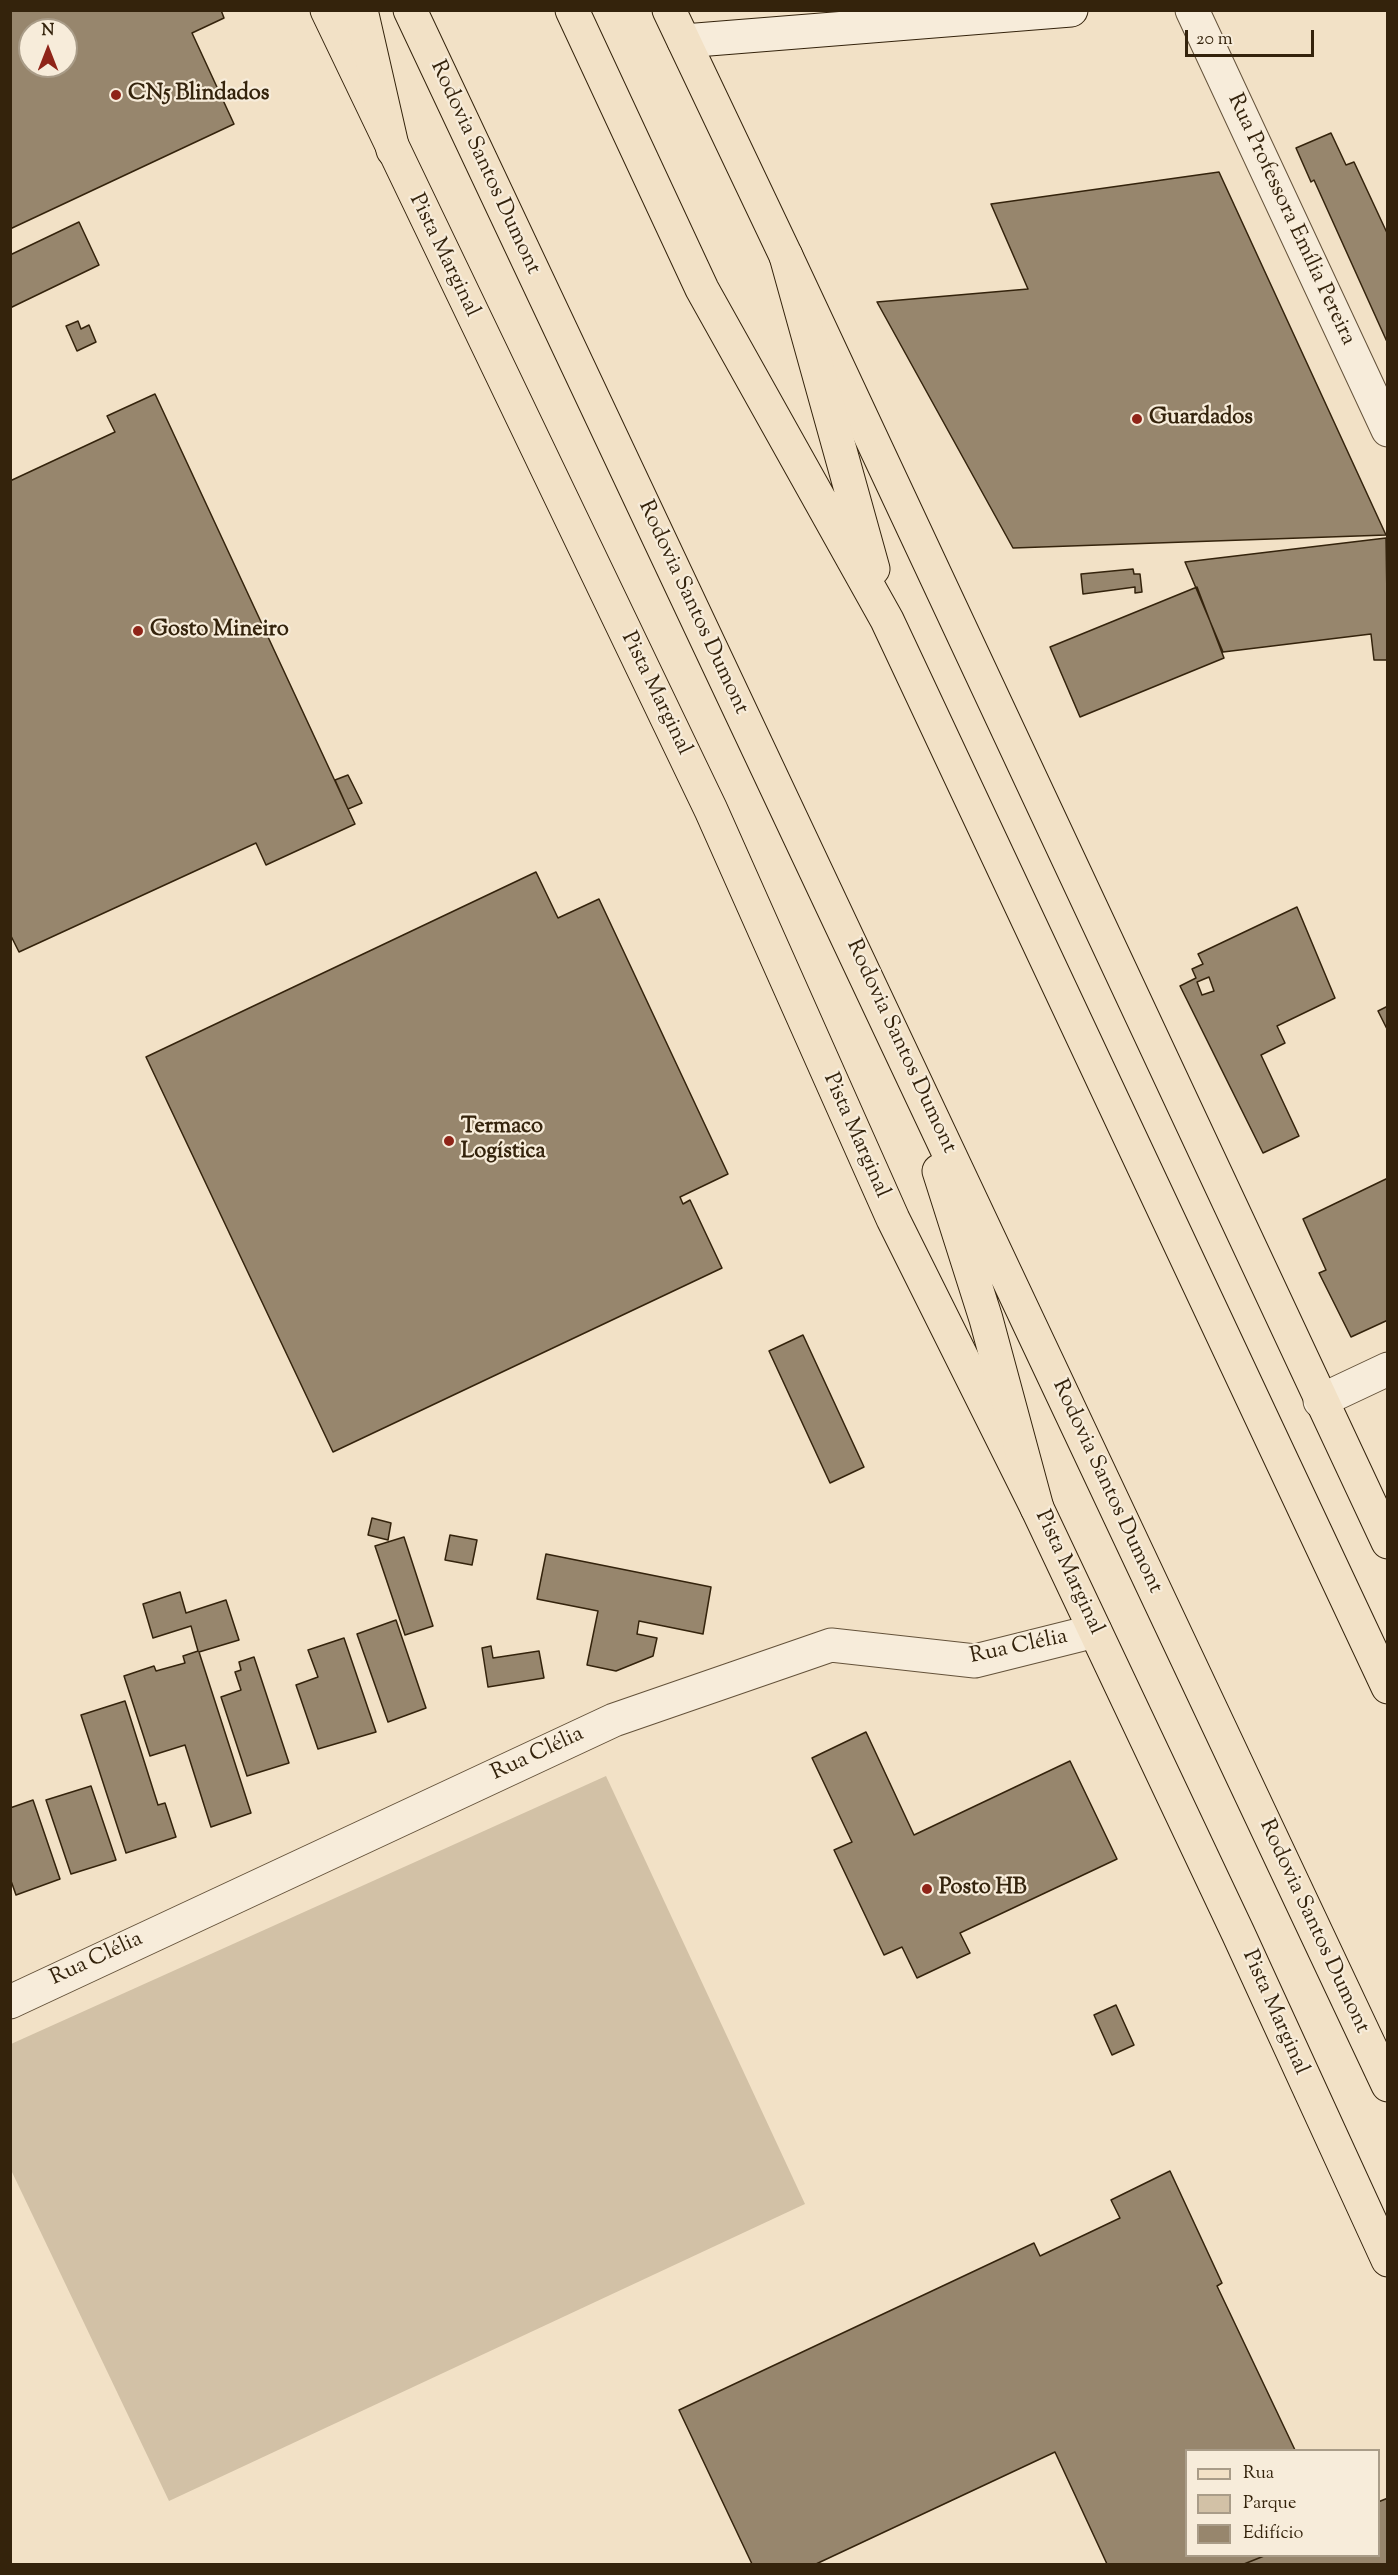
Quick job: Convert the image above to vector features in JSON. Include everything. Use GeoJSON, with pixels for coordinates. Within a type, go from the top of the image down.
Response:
{"type":"FeatureCollection","features":[{"type":"Feature","properties":{"kind":"main road","name":"Pista Marginal"},"geometry":{"type":"LineString","coordinates":[[327,10],[711,810],[893,1219],[1037,1508],[1238,1933],[1388,2260]]}},
{"type":"Feature","properties":{"kind":"main road"},"geometry":{"type":"LineString","coordinates":[[361,10],[393,150]]}},
{"type":"Feature","properties":{"kind":"main road","name":"Rodovia Santos Dumont"},"geometry":{"type":"LineString","coordinates":[[410,10],[1388,2085]]}},
{"type":"Feature","properties":{"kind":"main road"},"geometry":{"type":"LineString","coordinates":[[572,10],[702,289],[887,620],[1388,1687]]}},
{"type":"Feature","properties":{"kind":"main road"},"geometry":{"type":"LineString","coordinates":[[669,10],[1388,1542]]}},
{"type":"Feature","properties":{"kind":"main road"},"geometry":{"type":"LineString","coordinates":[[786,256],[887,620]]}},
{"type":"Feature","properties":{"kind":"main road"},"geometry":{"type":"LineString","coordinates":[[897,1041],[986,1319],[1037,1508]]}},
{"type":"Feature","properties":{"kind":"street"},"geometry":{"type":"LineString","coordinates":[[684,41],[1071,10]]}},
{"type":"Feature","properties":{"kind":"street","name":"Rua Professora Emília Pereira"},"geometry":{"type":"LineString","coordinates":[[1192,10],[1388,430]]}},
{"type":"Feature","properties":{"kind":"street"},"geometry":{"type":"LineString","coordinates":[[1320,1401],[1388,1369]]}},
{"type":"Feature","properties":{"kind":"street","name":"Rua Clélia"},"geometry":{"type":"LineString","coordinates":[[10,2002],[614,1720],[831,1645],[975,1661],[1095,1631]]}},
{"type":"Feature","properties":{"kind":"green space"},"geometry":{"type":"Polygon","coordinates":[[[606,1776],[805,2204],[169,2501],[11,2170],[11,2044],[606,1776]]]}},
{"type":"Feature","properties":{"kind":"building","name":"CN5 Blindados"},"geometry":{"type":"Polygon","coordinates":[[[10,10],[221,10],[224,18],[192,33],[234,124],[10,229],[10,10]]]}},
{"type":"Feature","properties":{"kind":"building"},"geometry":{"type":"Polygon","coordinates":[[[1331,133],[1346,165],[1354,162],[1388,235],[1388,344],[1314,180],[1311,182],[1296,148],[1331,133]]]}},
{"type":"Feature","properties":{"kind":"building","name":"Guardados"},"geometry":{"type":"Polygon","coordinates":[[[1219,172],[1386,535],[1013,548],[877,302],[1028,289],[991,204],[1219,172]]]}},
{"type":"Feature","properties":{"kind":"building"},"geometry":{"type":"Polygon","coordinates":[[[79,222],[99,265],[10,308],[10,255],[79,222]]]}},
{"type":"Feature","properties":{"kind":"building"},"geometry":{"type":"Polygon","coordinates":[[[78,321],[81,329],[89,325],[96,342],[77,351],[66,326],[78,321]]]}},
{"type":"Feature","properties":{"kind":"building","name":"Gosto Mineiro"},"geometry":{"type":"Polygon","coordinates":[[[155,394],[355,824],[266,865],[256,843],[19,952],[10,934],[10,481],[115,432],[107,416],[155,394]]]}},
{"type":"Feature","properties":{"kind":"building"},"geometry":{"type":"Polygon","coordinates":[[[1386,538],[1388,660],[1374,660],[1371,634],[1223,652],[1185,562],[1386,538]]]}},
{"type":"Feature","properties":{"kind":"building"},"geometry":{"type":"Polygon","coordinates":[[[1133,569],[1134,574],[1140,574],[1142,592],[1135,593],[1135,587],[1083,594],[1081,574],[1133,569]]]}},
{"type":"Feature","properties":{"kind":"building"},"geometry":{"type":"Polygon","coordinates":[[[1197,587],[1224,658],[1080,717],[1050,647],[1197,587]]]}},
{"type":"Feature","properties":{"kind":"building"},"geometry":{"type":"Polygon","coordinates":[[[348,775],[362,803],[348,809],[335,780],[348,775]]]}},
{"type":"Feature","properties":{"kind":"building","name":"Termaco Logística"},"geometry":{"type":"Polygon","coordinates":[[[536,872],[558,918],[599,899],[728,1174],[680,1197],[683,1204],[690,1200],[722,1268],[333,1452],[146,1057],[536,872]]]}},
{"type":"Feature","properties":{"kind":"building"},"geometry":{"type":"Polygon","coordinates":[[[1297,907],[1335,998],[1277,1026],[1285,1043],[1261,1055],[1299,1136],[1263,1153],[1180,986],[1196,978],[1192,969],[1203,964],[1198,954],[1297,907]],[[1209,977],[1197,982],[1202,995],[1214,991],[1209,977]]]}},
{"type":"Feature","properties":{"kind":"building"},"geometry":{"type":"Polygon","coordinates":[[[1388,1006],[1388,1031],[1378,1011],[1388,1006]]]}},
{"type":"Feature","properties":{"kind":"building"},"geometry":{"type":"Polygon","coordinates":[[[1388,1178],[1388,1320],[1351,1337],[1319,1273],[1326,1270],[1303,1219],[1388,1178]]]}},
{"type":"Feature","properties":{"kind":"building"},"geometry":{"type":"Polygon","coordinates":[[[803,1335],[864,1467],[830,1483],[769,1351],[803,1335]]]}},
{"type":"Feature","properties":{"kind":"building"},"geometry":{"type":"Polygon","coordinates":[[[372,1518],[391,1523],[388,1540],[368,1535],[372,1518]]]}},
{"type":"Feature","properties":{"kind":"building"},"geometry":{"type":"Polygon","coordinates":[[[450,1535],[477,1540],[472,1565],[445,1560],[450,1535]]]}},
{"type":"Feature","properties":{"kind":"building"},"geometry":{"type":"Polygon","coordinates":[[[404,1537],[433,1626],[405,1635],[375,1546],[404,1537]]]}},
{"type":"Feature","properties":{"kind":"building"},"geometry":{"type":"Polygon","coordinates":[[[546,1554],[711,1587],[703,1634],[639,1621],[637,1634],[657,1638],[653,1656],[616,1671],[587,1665],[598,1611],[537,1599],[546,1554]]]}},
{"type":"Feature","properties":{"kind":"building"},"geometry":{"type":"Polygon","coordinates":[[[180,1592],[186,1613],[226,1600],[239,1640],[199,1652],[251,1813],[211,1827],[185,1745],[150,1756],[124,1676],[154,1666],[156,1671],[185,1663],[183,1656],[198,1651],[191,1626],[153,1638],[143,1604],[180,1592]]]}},
{"type":"Feature","properties":{"kind":"building"},"geometry":{"type":"Polygon","coordinates":[[[396,1620],[426,1708],[388,1722],[357,1634],[396,1620]]]}},
{"type":"Feature","properties":{"kind":"building"},"geometry":{"type":"Polygon","coordinates":[[[344,1638],[376,1732],[318,1749],[296,1685],[318,1677],[308,1650],[344,1638]]]}},
{"type":"Feature","properties":{"kind":"building"},"geometry":{"type":"Polygon","coordinates":[[[491,1646],[493,1658],[539,1651],[544,1678],[488,1687],[482,1648],[491,1646]]]}},
{"type":"Feature","properties":{"kind":"building"},"geometry":{"type":"Polygon","coordinates":[[[254,1657],[289,1763],[247,1776],[221,1697],[241,1690],[235,1672],[241,1670],[239,1662],[254,1657]]]}},
{"type":"Feature","properties":{"kind":"building"},"geometry":{"type":"Polygon","coordinates":[[[125,1701],[158,1805],[165,1803],[176,1837],[126,1853],[81,1715],[125,1701]]]}},
{"type":"Feature","properties":{"kind":"building"},"geometry":{"type":"Polygon","coordinates":[[[866,1732],[914,1835],[1070,1761],[1117,1859],[960,1933],[970,1953],[917,1978],[902,1947],[884,1955],[834,1850],[852,1842],[812,1758],[866,1732]]]}},
{"type":"Feature","properties":{"kind":"building"},"geometry":{"type":"Polygon","coordinates":[[[91,1786],[116,1860],[71,1874],[46,1800],[91,1786]]]}},
{"type":"Feature","properties":{"kind":"building"},"geometry":{"type":"Polygon","coordinates":[[[33,1800],[60,1879],[16,1895],[10,1878],[10,1808],[33,1800]]]}},
{"type":"Feature","properties":{"kind":"building"},"geometry":{"type":"Polygon","coordinates":[[[1116,2005],[1134,2045],[1112,2055],[1094,2015],[1116,2005]]]}},
{"type":"Feature","properties":{"kind":"building"},"geometry":{"type":"Polygon","coordinates":[[[1170,2171],[1222,2283],[1217,2286],[1295,2449],[1185,2449],[1185,2557],[1262,2557],[1244,2564],[1107,2564],[1055,2452],[816,2564],[752,2564],[679,2410],[1034,2243],[1040,2256],[1120,2218],[1111,2200],[1170,2171]]]}},
{"type":"Feature","properties":{"kind":"building"},"geometry":{"type":"Polygon","coordinates":[[[1388,2498],[1388,2564],[1244,2564],[1262,2557],[1380,2557],[1380,2501],[1388,2498]]]}},
{"type":"Feature","properties":{"kind":"place","name":"CN5 Blindados"},"geometry":{"type":"Point","coordinates":[116,95]}},
{"type":"Feature","properties":{"kind":"place","name":"Guardados"},"geometry":{"type":"Point","coordinates":[1137,419]}},
{"type":"Feature","properties":{"kind":"place","name":"Gosto Mineiro"},"geometry":{"type":"Point","coordinates":[138,631]}},
{"type":"Feature","properties":{"kind":"place","name":"Termaco Logística"},"geometry":{"type":"Point","coordinates":[449,1141]}},
{"type":"Feature","properties":{"kind":"place","name":"Posto HB"},"geometry":{"type":"Point","coordinates":[927,1889]}}]}
